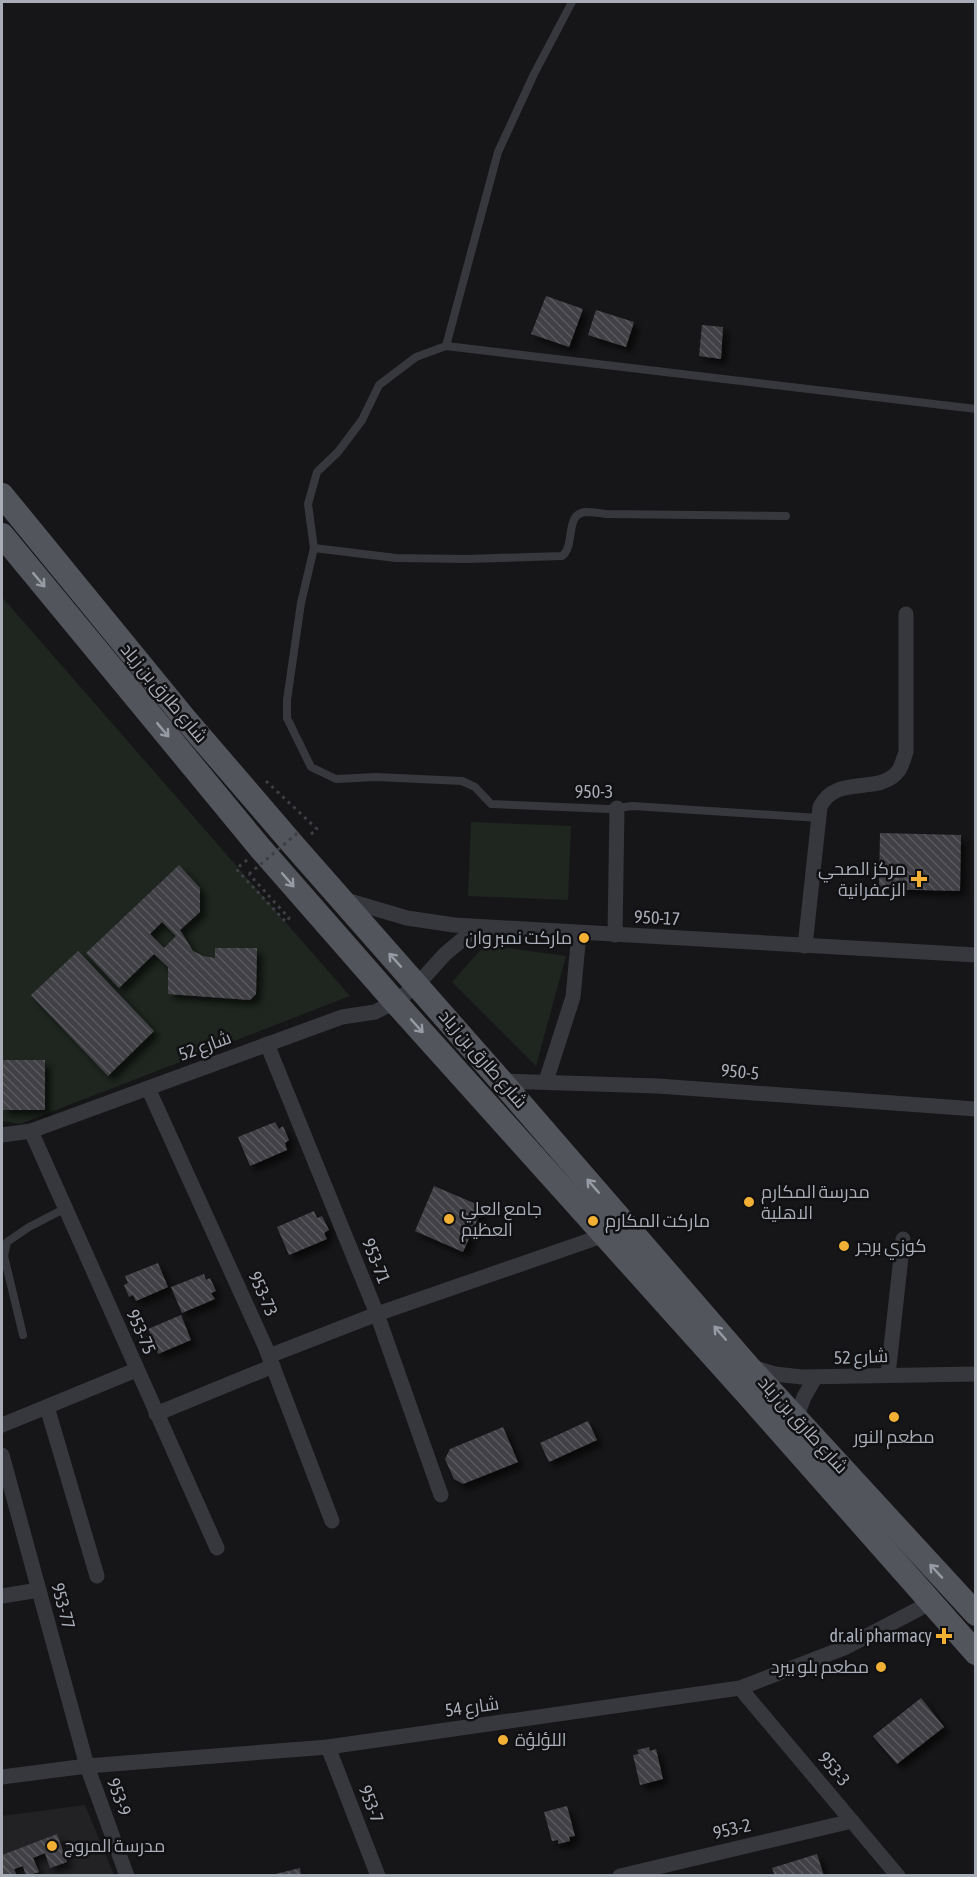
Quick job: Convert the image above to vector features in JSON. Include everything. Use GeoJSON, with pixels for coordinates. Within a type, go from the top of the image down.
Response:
{"type":"FeatureCollection","features":[{"type":"Feature","properties":{"kind":"main road","name":"شارع طارق بن زياد"},"geometry":{"type":"LineString","coordinates":[[2,495],[186,720],[340,898],[748,1366],[975,1614]]}},
{"type":"Feature","properties":{"kind":"main road","name":"شارع طارق بن زياد"},"geometry":{"type":"LineString","coordinates":[[2,535],[261,849],[975,1653]]}},
{"type":"Feature","properties":{"kind":"street"},"geometry":{"type":"LineString","coordinates":[[806,946],[820,807],[825,797],[834,790],[881,782],[899,771],[906,752],[906,614]]}},
{"type":"Feature","properties":{"kind":"street"},"geometry":{"type":"LineString","coordinates":[[615,935],[617,808]]}},
{"type":"Feature","properties":{"kind":"street","name":"950-17"},"geometry":{"type":"LineString","coordinates":[[340,898],[407,918],[477,927],[975,956]]}},
{"type":"Feature","properties":{"kind":"street","name":"شارع 52"},"geometry":{"type":"LineString","coordinates":[[2,1135],[31,1131],[342,1017],[384,1009],[417,985],[445,954],[477,927]]}},
{"type":"Feature","properties":{"kind":"street"},"geometry":{"type":"LineString","coordinates":[[546,1081],[573,997],[579,933]]}},
{"type":"Feature","properties":{"kind":"street","name":"953-71"},"geometry":{"type":"LineString","coordinates":[[267,1044],[377,1314],[441,1495]]}},
{"type":"Feature","properties":{"kind":"street","name":"950-5"},"geometry":{"type":"LineString","coordinates":[[501,1081],[713,1089],[975,1109]]}},
{"type":"Feature","properties":{"kind":"street","name":"953-73"},"geometry":{"type":"LineString","coordinates":[[148,1088],[271,1361],[332,1521]]}},
{"type":"Feature","properties":{"kind":"street","name":"953-75"},"geometry":{"type":"LineString","coordinates":[[31,1131],[217,1548]]}},
{"type":"Feature","properties":{"kind":"street"},"geometry":{"type":"LineString","coordinates":[[156,1414],[377,1314],[605,1235]]}},
{"type":"Feature","properties":{"kind":"street"},"geometry":{"type":"LineString","coordinates":[[888,1375],[903,1239]]}},
{"type":"Feature","properties":{"kind":"street","name":"شارع 52"},"geometry":{"type":"LineString","coordinates":[[748,1366],[775,1374],[816,1378],[975,1374]]}},
{"type":"Feature","properties":{"kind":"street"},"geometry":{"type":"LineString","coordinates":[[2,1425],[136,1370]]}},
{"type":"Feature","properties":{"kind":"street"},"geometry":{"type":"LineString","coordinates":[[796,1419],[804,1397],[816,1378]]}},
{"type":"Feature","properties":{"kind":"street"},"geometry":{"type":"LineString","coordinates":[[47,1407],[97,1576]]}},
{"type":"Feature","properties":{"kind":"street","name":"953-77"},"geometry":{"type":"LineString","coordinates":[[2,1458],[87,1766]]}},
{"type":"Feature","properties":{"kind":"street"},"geometry":{"type":"LineString","coordinates":[[2,1596],[39,1590]]}},
{"type":"Feature","properties":{"kind":"street","name":"شارع 54"},"geometry":{"type":"LineString","coordinates":[[2,1777],[87,1766],[328,1747],[740,1688],[844,1648],[930,1603]]}},
{"type":"Feature","properties":{"kind":"street","name":"953-3"},"geometry":{"type":"LineString","coordinates":[[740,1688],[898,1875]]}},
{"type":"Feature","properties":{"kind":"street","name":"953-7"},"geometry":{"type":"LineString","coordinates":[[328,1747],[378,1875]]}},
{"type":"Feature","properties":{"kind":"street","name":"953-9"},"geometry":{"type":"LineString","coordinates":[[87,1766],[127,1875]]}},
{"type":"Feature","properties":{"kind":"street","name":"953-2"},"geometry":{"type":"LineString","coordinates":[[620,1875],[852,1821]]}},
{"type":"Feature","properties":{"kind":"lane"},"geometry":{"type":"LineString","coordinates":[[446,346],[498,152],[534,74],[572,2]]}},
{"type":"Feature","properties":{"kind":"lane"},"geometry":{"type":"LineString","coordinates":[[786,516],[584,512],[575,517],[567,553],[562,556],[466,560],[396,558],[314,548],[308,504],[317,472],[338,452],[362,420],[379,385],[416,357],[446,346],[975,409]]}},
{"type":"Feature","properties":{"kind":"lane","name":"950-3"},"geometry":{"type":"LineString","coordinates":[[314,548],[301,603],[287,700],[287,718],[311,767],[336,779],[376,777],[462,781],[475,787],[491,804],[617,808],[633,806],[819,818]]}},
{"type":"Feature","properties":{"kind":"lane"},"geometry":{"type":"LineString","coordinates":[[23,1335],[4,1256],[7,1242],[28,1227],[66,1208]]}},
{"type":"Feature","properties":{"kind":"path"},"geometry":{"type":"LineString","coordinates":[[244,878],[286,922],[290,918],[249,874],[300,831]]}},
{"type":"Feature","properties":{"kind":"shaded area"},"geometry":{"type":"Polygon","coordinates":[[[2,597],[350,996],[20,1124],[2,1121],[2,597]]]}},
{"type":"Feature","properties":{"kind":"shaded area"},"geometry":{"type":"Polygon","coordinates":[[[471,822],[571,826],[568,900],[468,896],[471,822]]]}},
{"type":"Feature","properties":{"kind":"shaded area"},"geometry":{"type":"Polygon","coordinates":[[[485,945],[566,956],[536,1066],[452,982],[485,945]]]}},
{"type":"Feature","properties":{"kind":"shaded area","name":"مدرسة المروج"},"geometry":{"type":"Polygon","coordinates":[[[85,1805],[114,1875],[2,1875],[2,1816],[85,1805]]]}},
{"type":"Feature","properties":{"kind":"building"},"geometry":{"type":"Polygon","coordinates":[[[546,296],[583,309],[569,347],[531,334],[546,296]]]}},
{"type":"Feature","properties":{"kind":"building"},"geometry":{"type":"Polygon","coordinates":[[[596,310],[634,322],[626,347],[588,335],[596,310]]]}},
{"type":"Feature","properties":{"kind":"building"},"geometry":{"type":"Polygon","coordinates":[[[702,325],[723,327],[721,359],[699,356],[702,325]]]}},
{"type":"Feature","properties":{"kind":"building"},"geometry":{"type":"Polygon","coordinates":[[[880,833],[961,835],[960,891],[879,889],[880,833]]]}},
{"type":"Feature","properties":{"kind":"building"},"geometry":{"type":"Polygon","coordinates":[[[179,865],[200,888],[200,912],[180,930],[193,951],[203,956],[215,958],[215,948],[257,948],[256,994],[250,1000],[168,994],[168,967],[154,954],[119,988],[86,953],[179,865]],[[162,922],[150,934],[164,948],[176,936],[162,922]]]}},
{"type":"Feature","properties":{"kind":"building"},"geometry":{"type":"Polygon","coordinates":[[[78,951],[154,1031],[108,1076],[31,995],[78,951]]]}},
{"type":"Feature","properties":{"kind":"building"},"geometry":{"type":"Polygon","coordinates":[[[2,1060],[45,1060],[45,1110],[2,1110],[2,1060]]]}},
{"type":"Feature","properties":{"kind":"building"},"geometry":{"type":"Polygon","coordinates":[[[275,1122],[279,1129],[283,1126],[289,1140],[285,1143],[287,1150],[250,1166],[238,1137],[275,1122]]]}},
{"type":"Feature","properties":{"kind":"building","name":"جامع العلي العظيم"},"geometry":{"type":"Polygon","coordinates":[[[434,1186],[483,1207],[463,1252],[415,1231],[434,1186]]]}},
{"type":"Feature","properties":{"kind":"building"},"geometry":{"type":"Polygon","coordinates":[[[314,1211],[317,1218],[322,1216],[329,1230],[324,1233],[327,1239],[289,1255],[277,1227],[314,1211]]]}},
{"type":"Feature","properties":{"kind":"building"},"geometry":{"type":"Polygon","coordinates":[[[158,1263],[168,1287],[136,1301],[133,1295],[129,1297],[124,1285],[128,1283],[125,1276],[158,1263]]]}},
{"type":"Feature","properties":{"kind":"building"},"geometry":{"type":"Polygon","coordinates":[[[204,1274],[206,1280],[210,1278],[216,1291],[211,1293],[215,1299],[182,1313],[171,1287],[204,1274]]]}},
{"type":"Feature","properties":{"kind":"building"},"geometry":{"type":"Polygon","coordinates":[[[181,1315],[191,1340],[158,1354],[156,1347],[152,1349],[146,1336],[151,1335],[148,1329],[181,1315]]]}},
{"type":"Feature","properties":{"kind":"building"},"geometry":{"type":"Polygon","coordinates":[[[588,1421],[597,1440],[549,1462],[540,1443],[588,1421]]]}},
{"type":"Feature","properties":{"kind":"building"},"geometry":{"type":"Polygon","coordinates":[[[503,1427],[518,1462],[463,1484],[454,1479],[445,1459],[450,1449],[503,1427]]]}},
{"type":"Feature","properties":{"kind":"building"},"geometry":{"type":"Polygon","coordinates":[[[921,1698],[944,1727],[897,1764],[873,1736],[921,1698]]]}},
{"type":"Feature","properties":{"kind":"building"},"geometry":{"type":"Polygon","coordinates":[[[649,1747],[650,1751],[656,1749],[663,1779],[640,1785],[633,1755],[639,1754],[637,1750],[649,1747]]]}},
{"type":"Feature","properties":{"kind":"building"},"geometry":{"type":"Polygon","coordinates":[[[567,1806],[575,1836],[569,1837],[570,1841],[558,1844],[558,1840],[552,1841],[544,1812],[567,1806]]]}},
{"type":"Feature","properties":{"kind":"building"},"geometry":{"type":"Polygon","coordinates":[[[57,1834],[67,1862],[50,1868],[45,1853],[33,1858],[39,1872],[26,1876],[23,1866],[14,1869],[17,1876],[2,1876],[2,1855],[57,1834]]]}},
{"type":"Feature","properties":{"kind":"building"},"geometry":{"type":"Polygon","coordinates":[[[817,1854],[824,1876],[775,1876],[772,1868],[817,1854]]]}},
{"type":"Feature","properties":{"kind":"building"},"geometry":{"type":"Polygon","coordinates":[[[300,1868],[301,1876],[271,1876],[271,1875],[300,1868]]]}},
{"type":"Feature","properties":{"kind":"place","name":"مركز الصحي الزعفرانية"},"geometry":{"type":"Point","coordinates":[919,879]}},
{"type":"Feature","properties":{"kind":"place","name":"ماركت نمبر وان"},"geometry":{"type":"Point","coordinates":[584,938]}},
{"type":"Feature","properties":{"kind":"place","name":"مدرسة المكارم الاهلية"},"geometry":{"type":"Point","coordinates":[749,1202]}},
{"type":"Feature","properties":{"kind":"place","name":"جامع العلي العظيم"},"geometry":{"type":"Point","coordinates":[449,1219]}},
{"type":"Feature","properties":{"kind":"place","name":"ماركت المكارم"},"geometry":{"type":"Point","coordinates":[593,1221]}},
{"type":"Feature","properties":{"kind":"place","name":"كوزي برجر"},"geometry":{"type":"Point","coordinates":[844,1246]}},
{"type":"Feature","properties":{"kind":"place","name":"مطعم النور"},"geometry":{"type":"Point","coordinates":[894,1417]}},
{"type":"Feature","properties":{"kind":"place","name":"dr.ali pharmacy"},"geometry":{"type":"Point","coordinates":[944,1636]}},
{"type":"Feature","properties":{"kind":"place","name":"مطعم بلو بيرد"},"geometry":{"type":"Point","coordinates":[881,1667]}},
{"type":"Feature","properties":{"kind":"place","name":"اللؤلؤة"},"geometry":{"type":"Point","coordinates":[503,1740]}},
{"type":"Feature","properties":{"kind":"place","name":"مدرسة المروج"},"geometry":{"type":"Point","coordinates":[52,1846]}}]}
